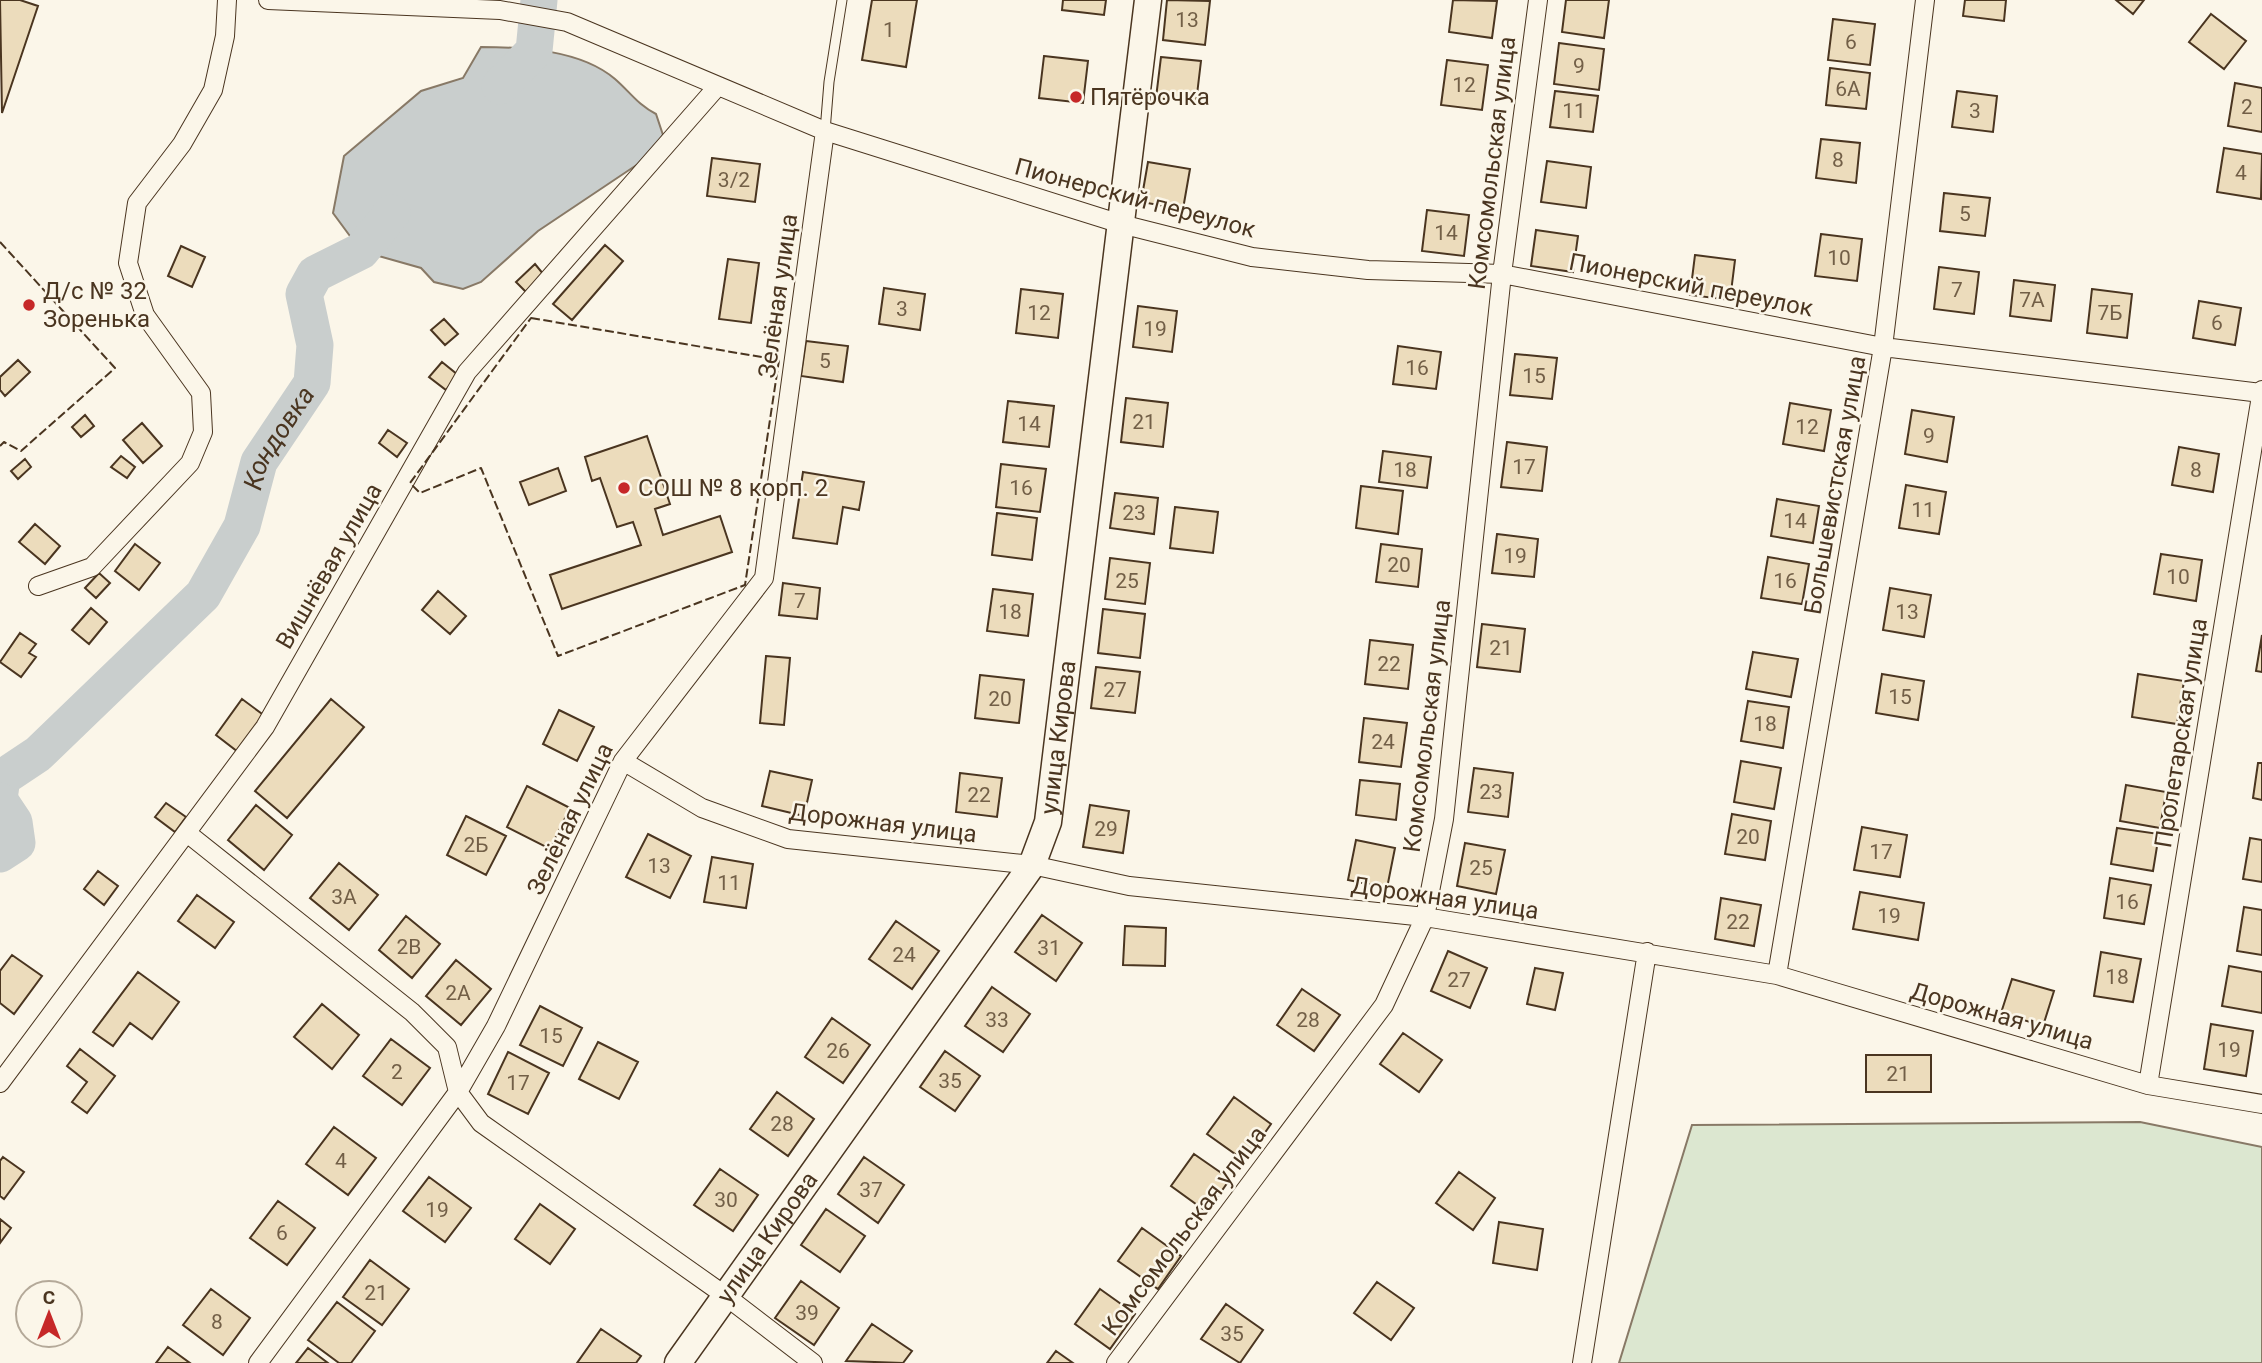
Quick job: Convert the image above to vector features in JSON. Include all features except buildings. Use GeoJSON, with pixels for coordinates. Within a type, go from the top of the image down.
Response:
{"type":"FeatureCollection","features":[{"type":"Feature","properties":{"kind":"street"},"geometry":{"type":"LineString","coordinates":[[38,586],[92,567],[190,463],[203,432],[201,394],[145,315],[128,263],[137,203],[182,144],[213,90],[225,36],[228,0]]}},
{"type":"Feature","properties":{"kind":"street","name":"Пионерский переулок"},"geometry":{"type":"LineString","coordinates":[[268,0],[500,10],[566,22],[825,131],[1121,224],[1252,257],[1368,270],[1502,274],[1883,348],[2262,392]]}},
{"type":"Feature","properties":{"kind":"street","name":"улица Кирова"},"geometry":{"type":"LineString","coordinates":[[678,1363],[723,1294],[1032,865],[1048,822],[1148,0]]}},
{"type":"Feature","properties":{"kind":"street","name":"Комсомольская улица"},"geometry":{"type":"LineString","coordinates":[[1116,1363],[1384,1005],[1425,917],[1444,819],[1502,274],[1538,0]]}},
{"type":"Feature","properties":{"kind":"street","name":"Большевистская улица"},"geometry":{"type":"LineString","coordinates":[[1777,975],[1883,348],[1925,0]]}},
{"type":"Feature","properties":{"kind":"street","name":"Вишнёвая улица"},"geometry":{"type":"LineString","coordinates":[[0,1083],[265,727],[467,372],[717,87]]}},
{"type":"Feature","properties":{"kind":"street","name":"Зелёная улица"},"geometry":{"type":"LineString","coordinates":[[258,1363],[458,1092],[496,1026],[623,761],[764,578],[825,131]]}},
{"type":"Feature","properties":{"kind":"street","name":"Пролетарская улица"},"geometry":{"type":"LineString","coordinates":[[2148,1084],[2262,392]]}},
{"type":"Feature","properties":{"kind":"street","name":"Дорожная улица"},"geometry":{"type":"LineString","coordinates":[[623,761],[702,808],[788,839],[1032,865],[1129,886],[1425,917],[1777,975],[2148,1084],[2262,1104]]}},
{"type":"Feature","properties":{"kind":"street"},"geometry":{"type":"LineString","coordinates":[[187,833],[412,1012],[446,1047],[458,1092],[481,1123],[723,1294],[813,1363]]}},
{"type":"Feature","properties":{"kind":"street"},"geometry":{"type":"LineString","coordinates":[[1583,1363],[1647,952]]}},
{"type":"Feature","properties":{"kind":"lane"},"geometry":{"type":"LineString","coordinates":[[825,131],[829,82],[842,0]]}},
{"type":"Feature","properties":{"kind":"green space"},"geometry":{"type":"Polygon","coordinates":[[[2140,1122],[2262,1147],[2262,1363],[1619,1363],[1692,1125],[2140,1122]]]}},
{"type":"Feature","properties":{"kind":"shaded area"},"geometry":{"type":"Polygon","coordinates":[[[481,47],[551,52],[601,69],[656,114],[663,135],[659,150],[538,231],[481,282],[463,289],[434,282],[421,268],[361,251],[333,213],[344,156],[421,91],[463,78],[481,47]]]}},
{"type":"Feature","properties":{"kind":"waterway","name":"Кондовка"},"geometry":{"type":"LineString","coordinates":[[500,86],[534,51],[539,0]]}},
{"type":"Feature","properties":{"kind":"waterway","name":"Кондовка"},"geometry":{"type":"LineString","coordinates":[[0,792],[2,778],[38,754],[203,595],[242,526],[259,462],[312,383],[315,345],[304,294],[315,274],[361,251],[392,213]]}},
{"type":"Feature","properties":{"kind":"waterway","name":"Кондовка"},"geometry":{"type":"LineString","coordinates":[[0,801],[14,822],[17,843],[0,854]]}},
{"type":"Feature","properties":{"kind":"fence"},"geometry":{"type":"LineString","coordinates":[[0,242],[115,368],[21,451],[4,442],[0,446]]}},
{"type":"Feature","properties":{"kind":"fence"},"geometry":{"type":"LineString","coordinates":[[531,318],[779,360],[745,585],[558,656],[481,468],[420,493],[410,483],[531,318]]}},
{"type":"Feature","properties":{"kind":"place","name":"Пятёрочка"},"geometry":{"type":"Point","coordinates":[1076,97]}},
{"type":"Feature","properties":{"kind":"place","name":"Д/с № 32 Зоренька"},"geometry":{"type":"Point","coordinates":[29,305]}},
{"type":"Feature","properties":{"kind":"place","name":"СОШ № 8 корп. 2"},"geometry":{"type":"Point","coordinates":[624,488]}}]}
